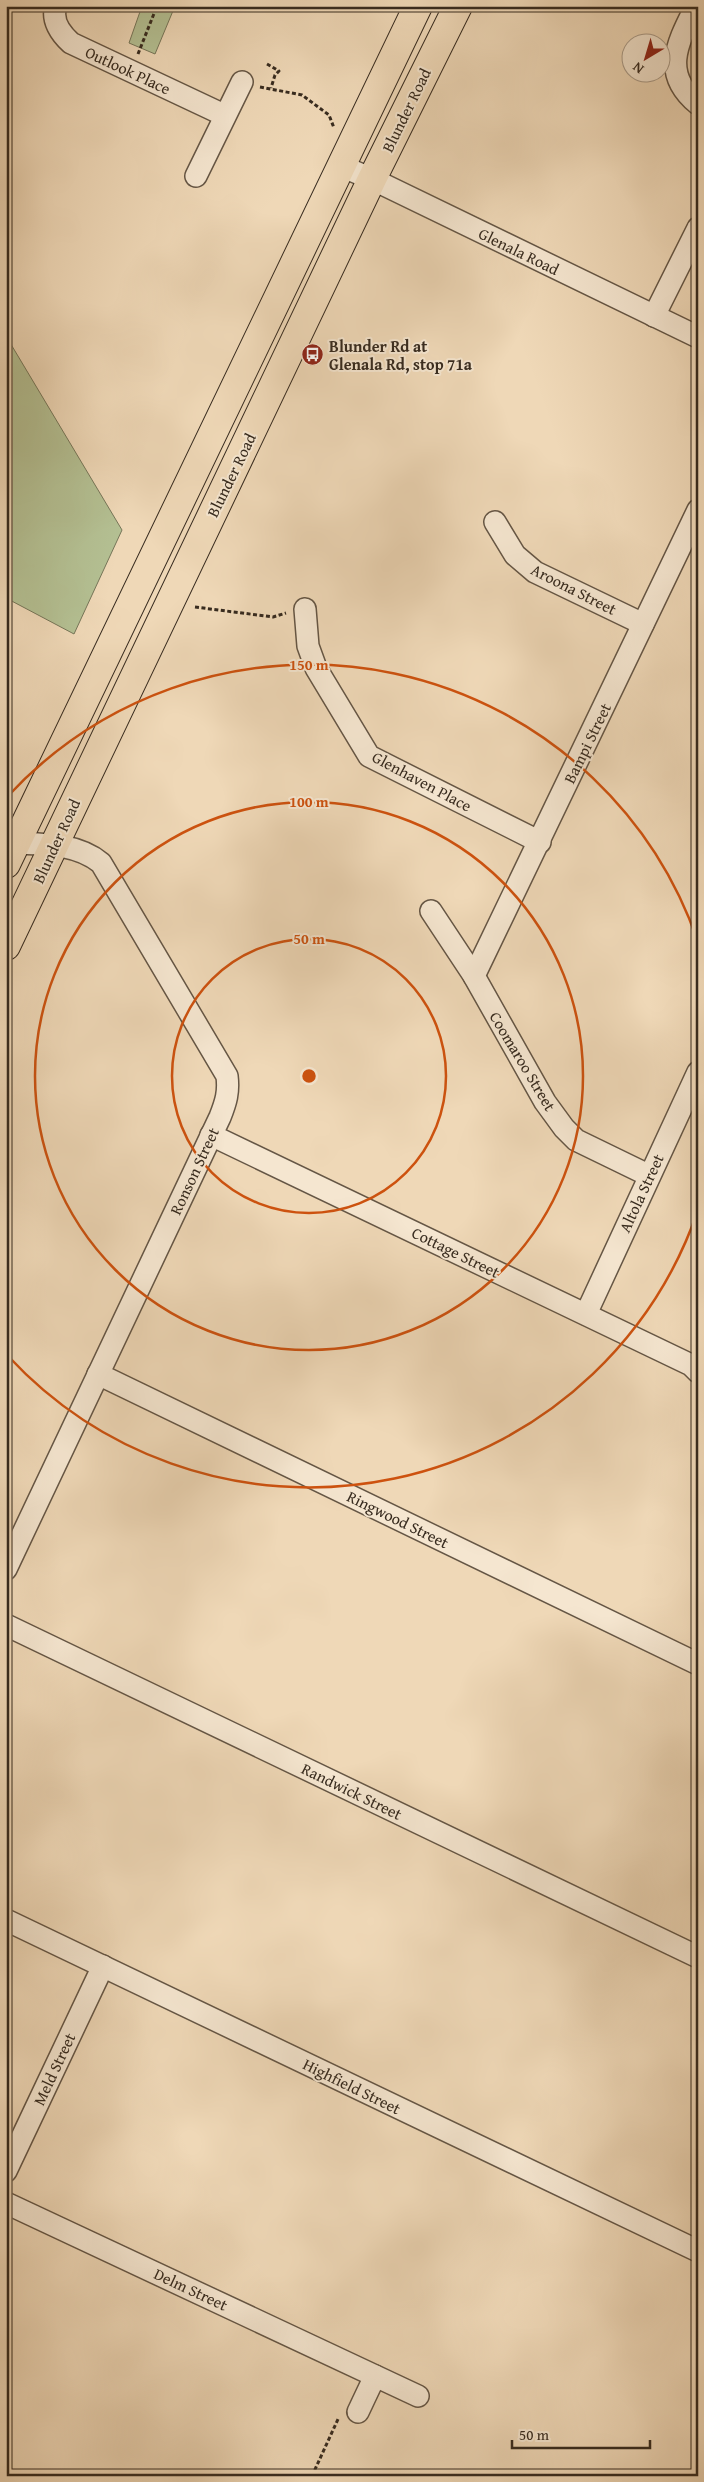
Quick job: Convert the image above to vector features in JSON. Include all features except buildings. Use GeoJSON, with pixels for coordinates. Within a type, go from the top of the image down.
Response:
{"type":"FeatureCollection","features":[{"type":"Feature","properties":{"kind":"main road","name":"Blunder Road"},"geometry":{"type":"LineString","coordinates":[[11,854],[418,6]]}},
{"type":"Feature","properties":{"kind":"main road","name":"Blunder Road"},"geometry":{"type":"LineString","coordinates":[[6,946],[372,179],[458,6]]}},
{"type":"Feature","properties":{"kind":"street","name":"Outlook Place"},"geometry":{"type":"LineString","coordinates":[[56,6],[58,28],[67,40],[224,115]]}},
{"type":"Feature","properties":{"kind":"street"},"geometry":{"type":"LineString","coordinates":[[696,6],[679,41],[674,61],[677,77],[686,94],[698,104]]}},
{"type":"Feature","properties":{"kind":"street"},"geometry":{"type":"LineString","coordinates":[[196,176],[224,115],[242,82]]}},
{"type":"Feature","properties":{"kind":"street","name":"Glenala Road"},"geometry":{"type":"LineString","coordinates":[[340,166],[372,179],[698,337]]}},
{"type":"Feature","properties":{"kind":"street"},"geometry":{"type":"LineString","coordinates":[[654,316],[698,228]]}},
{"type":"Feature","properties":{"kind":"street","name":"Bampi Street"},"geometry":{"type":"LineString","coordinates":[[474,976],[698,510]]}},
{"type":"Feature","properties":{"kind":"street","name":"Aroona Street"},"geometry":{"type":"LineString","coordinates":[[495,522],[515,555],[535,572],[644,624]]}},
{"type":"Feature","properties":{"kind":"street","name":"Glenhaven Place"},"geometry":{"type":"LineString","coordinates":[[305,609],[308,646],[316,668],[369,756],[540,842]]}},
{"type":"Feature","properties":{"kind":"street","name":"Ronson Street"},"geometry":{"type":"LineString","coordinates":[[6,1569],[227,1099],[227,1076],[101,863],[92,855],[54,844],[11,854]]}},
{"type":"Feature","properties":{"kind":"street","name":"Coomaroo Street"},"geometry":{"type":"LineString","coordinates":[[431,912],[474,976],[546,1102],[564,1128],[576,1140],[648,1175]]}},
{"type":"Feature","properties":{"kind":"street","name":"Altola Street"},"geometry":{"type":"LineString","coordinates":[[586,1314],[648,1175],[698,1072]]}},
{"type":"Feature","properties":{"kind":"street","name":"Cottage Street"},"geometry":{"type":"LineString","coordinates":[[211,1135],[691,1364],[698,1372]]}},
{"type":"Feature","properties":{"kind":"street","name":"Ringwood Street"},"geometry":{"type":"LineString","coordinates":[[98,1374],[698,1664]]}},
{"type":"Feature","properties":{"kind":"street","name":"Randwick Street"},"geometry":{"type":"LineString","coordinates":[[6,1625],[698,1956]]}},
{"type":"Feature","properties":{"kind":"street","name":"Highfield Street"},"geometry":{"type":"LineString","coordinates":[[6,1920],[698,2251]]}},
{"type":"Feature","properties":{"kind":"street","name":"Meld Street"},"geometry":{"type":"LineString","coordinates":[[6,2171],[103,1966]]}},
{"type":"Feature","properties":{"kind":"street","name":"Delm Street"},"geometry":{"type":"LineString","coordinates":[[6,2203],[418,2396]]}},
{"type":"Feature","properties":{"kind":"street"},"geometry":{"type":"LineString","coordinates":[[349,2413],[376,2376]]}},
{"type":"Feature","properties":{"kind":"path"},"geometry":{"type":"LineString","coordinates":[[132,72],[140,45],[158,6]]}},
{"type":"Feature","properties":{"kind":"path"},"geometry":{"type":"LineString","coordinates":[[267,64],[279,72],[275,75],[271,88]]}},
{"type":"Feature","properties":{"kind":"path"},"geometry":{"type":"LineString","coordinates":[[242,82],[250,82],[264,89],[271,88],[302,95],[329,115],[335,136]]}},
{"type":"Feature","properties":{"kind":"path"},"geometry":{"type":"LineString","coordinates":[[195,607],[273,617],[305,609]]}},
{"type":"Feature","properties":{"kind":"path"},"geometry":{"type":"LineString","coordinates":[[312,2476],[349,2413]]}},
{"type":"Feature","properties":{"kind":"green space"},"geometry":{"type":"Polygon","coordinates":[[[142,6],[175,6],[155,54],[129,43],[142,6]]]}},
{"type":"Feature","properties":{"kind":"green space"},"geometry":{"type":"Polygon","coordinates":[[[6,336],[122,530],[74,634],[6,598],[6,543],[9,538],[6,534],[6,336]]]}},
{"type":"Feature","properties":{"kind":"place","name":"Blunder Rd at Glenala Rd, stop 71a"},"geometry":{"type":"Point","coordinates":[313,355]}}]}
